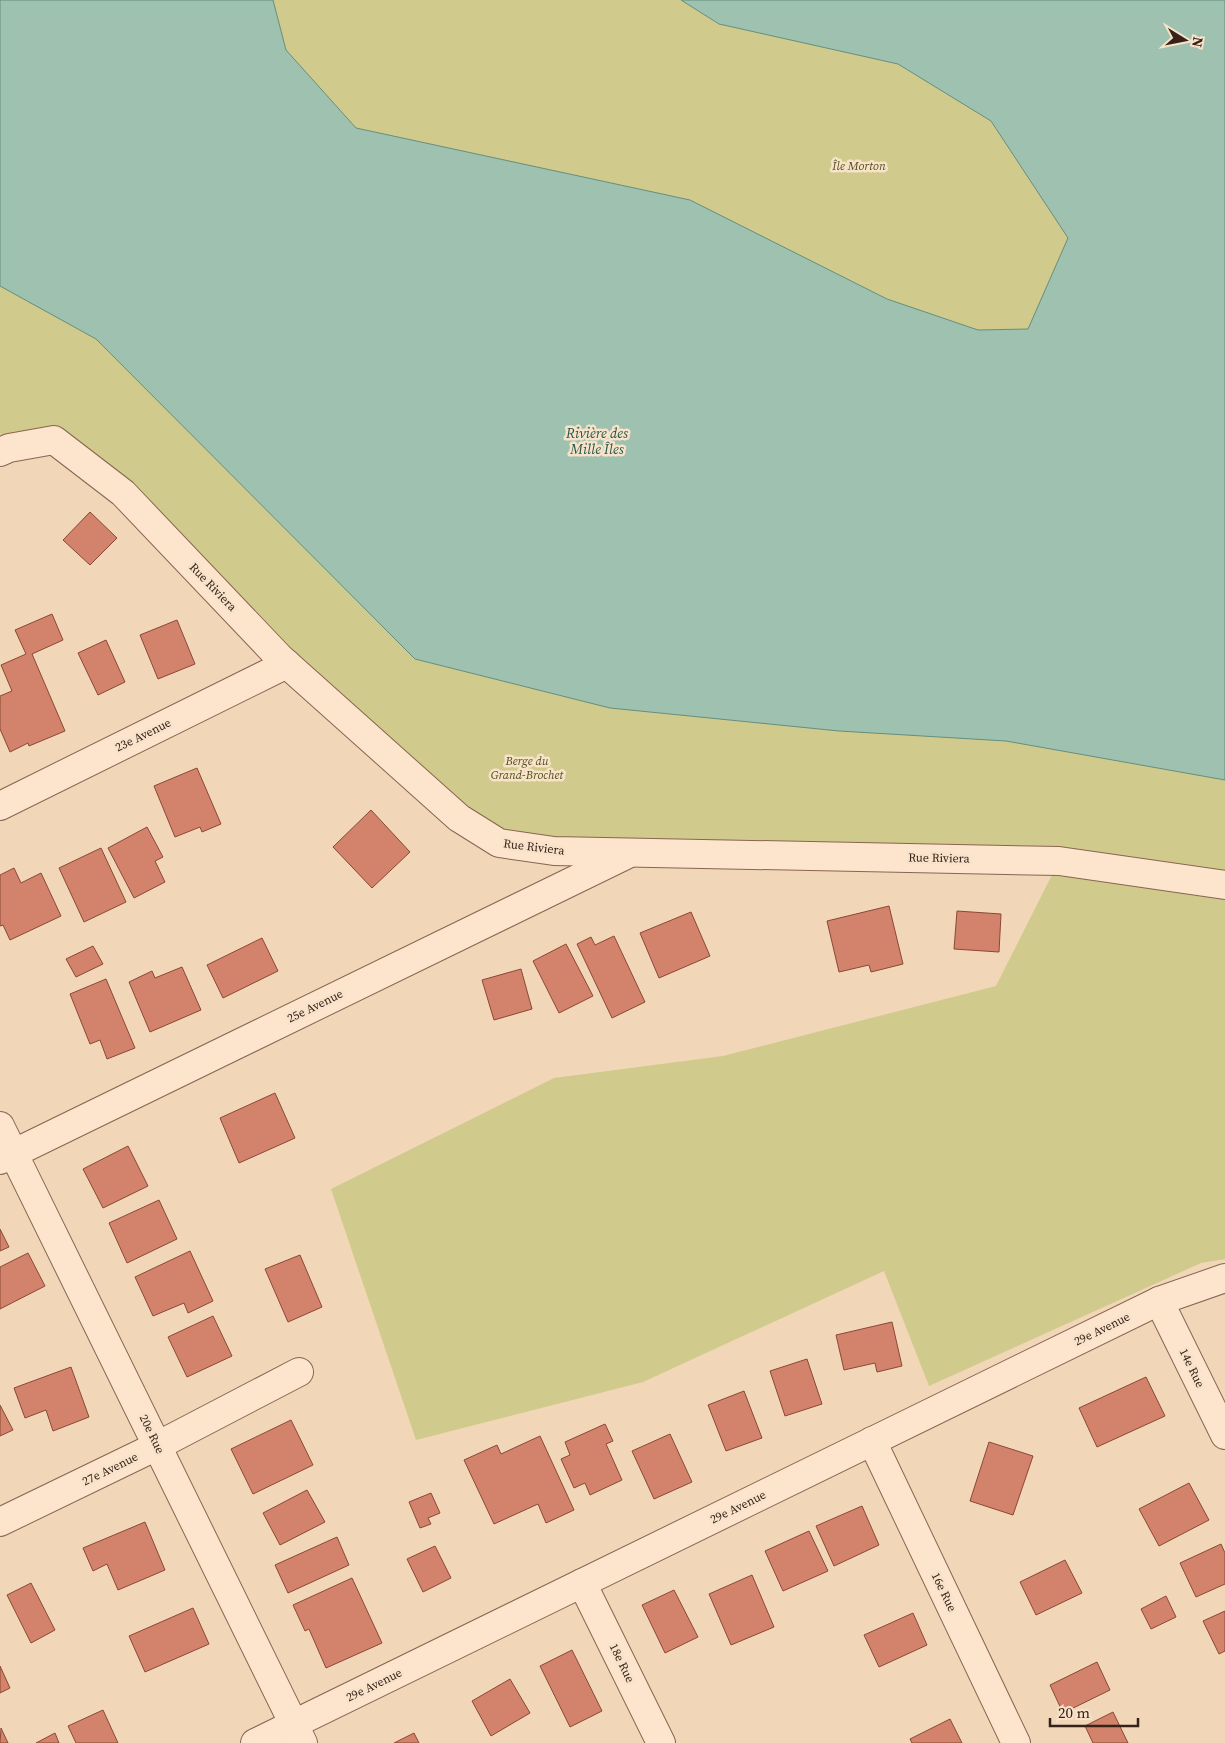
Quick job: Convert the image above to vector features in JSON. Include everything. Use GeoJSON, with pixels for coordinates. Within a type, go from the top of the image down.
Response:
{"type":"FeatureCollection","features":[{"type":"Feature","properties":{"kind":"street","name":"Rue Riviera"},"geometry":{"type":"LineString","coordinates":[[0,452],[8,448],[54,440],[123,493],[287,664],[459,818],[499,843],[554,851],[1059,861],[1225,885]]}},
{"type":"Feature","properties":{"kind":"street","name":"23e Avenue"},"geometry":{"type":"LineString","coordinates":[[0,806],[287,664]]}},
{"type":"Feature","properties":{"kind":"street","name":"25e Avenue"},"geometry":{"type":"LineString","coordinates":[[7,1156],[630,852]]}},
{"type":"Feature","properties":{"kind":"street","name":"20e Rue"},"geometry":{"type":"LineString","coordinates":[[0,1126],[7,1156],[157,1446],[299,1734]]}},
{"type":"Feature","properties":{"kind":"street","name":"29e Avenue"},"geometry":{"type":"LineString","coordinates":[[255,1743],[299,1734],[582,1583],[1159,1301],[1225,1278]]}},
{"type":"Feature","properties":{"kind":"street","name":"14e Rue"},"geometry":{"type":"LineString","coordinates":[[1159,1301],[1225,1435]]}},
{"type":"Feature","properties":{"kind":"street","name":"27e Avenue"},"geometry":{"type":"LineString","coordinates":[[0,1522],[157,1446],[299,1372]]}},
{"type":"Feature","properties":{"kind":"street","name":"16e Rue"},"geometry":{"type":"LineString","coordinates":[[872,1441],[1016,1743]]}},
{"type":"Feature","properties":{"kind":"street","name":"18e Rue"},"geometry":{"type":"LineString","coordinates":[[582,1583],[661,1743]]}},
{"type":"Feature","properties":{"kind":"green space"},"geometry":{"type":"Polygon","coordinates":[[[273,0],[681,0],[719,24],[898,64],[991,121],[1068,238],[1225,271],[1225,1259],[1201,1263],[929,1386],[884,1271],[643,1382],[416,1440],[331,1189],[554,1078],[723,1056],[996,986],[1059,861],[499,843],[54,440],[9,448],[0,433],[0,215],[355,127],[286,50],[273,0]]]}},
{"type":"Feature","properties":{"kind":"water","name":"Rivière des Mille Îles"},"geometry":{"type":"Polygon","coordinates":[[[0,0],[273,0],[286,50],[356,128],[690,200],[887,299],[978,330],[1028,329],[1068,238],[991,121],[898,64],[719,24],[681,0],[1225,0],[1225,780],[1006,741],[839,731],[610,708],[415,659],[96,339],[0,286],[0,0]]]}},
{"type":"Feature","properties":{"kind":"building"},"geometry":{"type":"Polygon","coordinates":[[[90,512],[117,538],[90,565],[63,540],[90,512]]]}},
{"type":"Feature","properties":{"kind":"building"},"geometry":{"type":"Polygon","coordinates":[[[52,614],[63,640],[32,654],[65,731],[29,746],[28,743],[10,752],[0,729],[0,696],[12,691],[1,665],[26,654],[15,630],[52,614]]]}},
{"type":"Feature","properties":{"kind":"building"},"geometry":{"type":"Polygon","coordinates":[[[177,620],[195,664],[158,679],[140,635],[177,620]]]}},
{"type":"Feature","properties":{"kind":"building"},"geometry":{"type":"Polygon","coordinates":[[[106,640],[125,682],[98,695],[78,653],[106,640]]]}},
{"type":"Feature","properties":{"kind":"building"},"geometry":{"type":"Polygon","coordinates":[[[197,768],[221,824],[202,832],[200,827],[175,837],[154,786],[197,768]]]}},
{"type":"Feature","properties":{"kind":"building"},"geometry":{"type":"Polygon","coordinates":[[[371,810],[410,852],[372,888],[333,847],[371,810]]]}},
{"type":"Feature","properties":{"kind":"building"},"geometry":{"type":"Polygon","coordinates":[[[147,827],[163,857],[155,861],[165,882],[134,898],[108,848],[147,827]]]}},
{"type":"Feature","properties":{"kind":"building"},"geometry":{"type":"Polygon","coordinates":[[[101,848],[126,902],[84,922],[59,868],[101,848]]]}},
{"type":"Feature","properties":{"kind":"building"},"geometry":{"type":"Polygon","coordinates":[[[14,868],[21,883],[41,873],[61,916],[10,940],[3,925],[0,926],[0,875],[14,868]]]}},
{"type":"Feature","properties":{"kind":"building"},"geometry":{"type":"Polygon","coordinates":[[[889,906],[903,964],[871,972],[869,965],[839,972],[827,921],[889,906]]]}},
{"type":"Feature","properties":{"kind":"building"},"geometry":{"type":"Polygon","coordinates":[[[957,911],[1001,914],[999,952],[954,949],[957,911]]]}},
{"type":"Feature","properties":{"kind":"building"},"geometry":{"type":"Polygon","coordinates":[[[691,912],[710,956],[659,978],[640,933],[691,912]]]}},
{"type":"Feature","properties":{"kind":"building"},"geometry":{"type":"Polygon","coordinates":[[[614,936],[645,1002],[612,1018],[577,944],[591,937],[595,945],[614,936]]]}},
{"type":"Feature","properties":{"kind":"building"},"geometry":{"type":"Polygon","coordinates":[[[262,938],[278,971],[223,998],[207,965],[262,938]]]}},
{"type":"Feature","properties":{"kind":"building"},"geometry":{"type":"Polygon","coordinates":[[[566,944],[593,996],[559,1013],[533,961],[566,944]]]}},
{"type":"Feature","properties":{"kind":"building"},"geometry":{"type":"Polygon","coordinates":[[[93,946],[103,964],[76,977],[66,959],[93,946]]]}},
{"type":"Feature","properties":{"kind":"building"},"geometry":{"type":"Polygon","coordinates":[[[182,967],[201,1010],[150,1032],[129,982],[152,971],[155,978],[182,967]]]}},
{"type":"Feature","properties":{"kind":"building"},"geometry":{"type":"Polygon","coordinates":[[[521,969],[532,1009],[494,1020],[482,980],[521,969]]]}},
{"type":"Feature","properties":{"kind":"building"},"geometry":{"type":"Polygon","coordinates":[[[106,979],[135,1048],[107,1059],[100,1040],[90,1044],[70,994],[106,979]]]}},
{"type":"Feature","properties":{"kind":"building"},"geometry":{"type":"Polygon","coordinates":[[[275,1093],[295,1138],[239,1163],[220,1118],[275,1093]]]}},
{"type":"Feature","properties":{"kind":"building"},"geometry":{"type":"Polygon","coordinates":[[[128,1146],[148,1186],[103,1208],[83,1169],[128,1146]]]}},
{"type":"Feature","properties":{"kind":"building"},"geometry":{"type":"Polygon","coordinates":[[[159,1200],[177,1239],[127,1263],[109,1223],[159,1200]]]}},
{"type":"Feature","properties":{"kind":"building"},"geometry":{"type":"Polygon","coordinates":[[[0,1229],[9,1247],[0,1251],[0,1229]]]}},
{"type":"Feature","properties":{"kind":"building"},"geometry":{"type":"Polygon","coordinates":[[[190,1251],[213,1301],[188,1313],[184,1303],[153,1316],[135,1277],[190,1251]]]}},
{"type":"Feature","properties":{"kind":"building"},"geometry":{"type":"Polygon","coordinates":[[[28,1253],[45,1286],[0,1309],[0,1267],[28,1253]]]}},
{"type":"Feature","properties":{"kind":"building"},"geometry":{"type":"Polygon","coordinates":[[[300,1255],[322,1307],[288,1322],[265,1269],[300,1255]]]}},
{"type":"Feature","properties":{"kind":"building"},"geometry":{"type":"Polygon","coordinates":[[[213,1316],[232,1356],[187,1377],[168,1337],[213,1316]]]}},
{"type":"Feature","properties":{"kind":"building"},"geometry":{"type":"Polygon","coordinates":[[[892,1322],[902,1366],[877,1372],[875,1363],[844,1370],[836,1335],[892,1322]]]}},
{"type":"Feature","properties":{"kind":"building"},"geometry":{"type":"Polygon","coordinates":[[[807,1359],[822,1404],[785,1416],[770,1371],[807,1359]]]}},
{"type":"Feature","properties":{"kind":"building"},"geometry":{"type":"Polygon","coordinates":[[[71,1367],[89,1417],[53,1431],[46,1410],[25,1418],[14,1388],[71,1367]]]}},
{"type":"Feature","properties":{"kind":"building"},"geometry":{"type":"Polygon","coordinates":[[[1146,1377],[1165,1416],[1097,1447],[1079,1408],[1146,1377]]]}},
{"type":"Feature","properties":{"kind":"building"},"geometry":{"type":"Polygon","coordinates":[[[744,1391],[762,1438],[726,1451],[708,1405],[744,1391]]]}},
{"type":"Feature","properties":{"kind":"building"},"geometry":{"type":"Polygon","coordinates":[[[0,1405],[13,1430],[0,1436],[0,1405]]]}},
{"type":"Feature","properties":{"kind":"building"},"geometry":{"type":"Polygon","coordinates":[[[291,1420],[313,1465],[253,1494],[231,1449],[291,1420]]]}},
{"type":"Feature","properties":{"kind":"building"},"geometry":{"type":"Polygon","coordinates":[[[605,1424],[613,1441],[606,1444],[622,1480],[590,1495],[585,1483],[574,1488],[561,1459],[570,1455],[565,1442],[605,1424]]]}},
{"type":"Feature","properties":{"kind":"building"},"geometry":{"type":"Polygon","coordinates":[[[670,1434],[692,1482],[654,1499],[632,1451],[670,1434]]]}},
{"type":"Feature","properties":{"kind":"building"},"geometry":{"type":"Polygon","coordinates":[[[540,1436],[574,1510],[546,1523],[538,1504],[494,1524],[464,1460],[497,1445],[501,1454],[540,1436]]]}},
{"type":"Feature","properties":{"kind":"building"},"geometry":{"type":"Polygon","coordinates":[[[989,1442],[1033,1456],[1013,1515],[970,1501],[989,1442]]]}},
{"type":"Feature","properties":{"kind":"building"},"geometry":{"type":"Polygon","coordinates":[[[1189,1483],[1209,1520],[1159,1546],[1139,1509],[1189,1483]]]}},
{"type":"Feature","properties":{"kind":"building"},"geometry":{"type":"Polygon","coordinates":[[[307,1490],[325,1522],[280,1545],[263,1513],[307,1490]]]}},
{"type":"Feature","properties":{"kind":"building"},"geometry":{"type":"Polygon","coordinates":[[[431,1493],[440,1513],[428,1518],[431,1524],[420,1528],[409,1502],[431,1493]]]}},
{"type":"Feature","properties":{"kind":"building"},"geometry":{"type":"Polygon","coordinates":[[[862,1506],[879,1545],[834,1566],[816,1526],[862,1506]]]}},
{"type":"Feature","properties":{"kind":"building"},"geometry":{"type":"Polygon","coordinates":[[[145,1522],[165,1570],[118,1590],[107,1564],[93,1571],[83,1548],[145,1522]]]}},
{"type":"Feature","properties":{"kind":"building"},"geometry":{"type":"Polygon","coordinates":[[[809,1531],[828,1571],[783,1591],[765,1551],[809,1531]]]}},
{"type":"Feature","properties":{"kind":"building"},"geometry":{"type":"Polygon","coordinates":[[[337,1537],[349,1565],[288,1593],[275,1565],[337,1537]]]}},
{"type":"Feature","properties":{"kind":"building"},"geometry":{"type":"Polygon","coordinates":[[[1221,1544],[1225,1553],[1225,1584],[1196,1597],[1180,1563],[1221,1544]]]}},
{"type":"Feature","properties":{"kind":"building"},"geometry":{"type":"Polygon","coordinates":[[[435,1546],[451,1578],[423,1592],[407,1559],[435,1546]]]}},
{"type":"Feature","properties":{"kind":"building"},"geometry":{"type":"Polygon","coordinates":[[[1065,1560],[1082,1593],[1036,1615],[1020,1582],[1065,1560]]]}},
{"type":"Feature","properties":{"kind":"building"},"geometry":{"type":"Polygon","coordinates":[[[752,1575],[774,1627],[731,1645],[709,1594],[752,1575]]]}},
{"type":"Feature","properties":{"kind":"building"},"geometry":{"type":"Polygon","coordinates":[[[352,1578],[382,1643],[326,1668],[309,1629],[305,1631],[293,1605],[352,1578]]]}},
{"type":"Feature","properties":{"kind":"building"},"geometry":{"type":"Polygon","coordinates":[[[31,1583],[55,1630],[31,1643],[7,1595],[31,1583]]]}},
{"type":"Feature","properties":{"kind":"building"},"geometry":{"type":"Polygon","coordinates":[[[674,1590],[698,1637],[665,1653],[642,1605],[674,1590]]]}},
{"type":"Feature","properties":{"kind":"building"},"geometry":{"type":"Polygon","coordinates":[[[1166,1596],[1176,1617],[1151,1629],[1141,1609],[1166,1596]]]}},
{"type":"Feature","properties":{"kind":"building"},"geometry":{"type":"Polygon","coordinates":[[[193,1608],[209,1644],[145,1672],[129,1636],[193,1608]]]}},
{"type":"Feature","properties":{"kind":"building"},"geometry":{"type":"Polygon","coordinates":[[[1225,1611],[1225,1651],[1219,1654],[1203,1621],[1225,1611]]]}},
{"type":"Feature","properties":{"kind":"building"},"geometry":{"type":"Polygon","coordinates":[[[913,1613],[927,1645],[879,1667],[864,1635],[913,1613]]]}},
{"type":"Feature","properties":{"kind":"building"},"geometry":{"type":"Polygon","coordinates":[[[572,1650],[602,1711],[570,1727],[540,1666],[572,1650]]]}},
{"type":"Feature","properties":{"kind":"building"},"geometry":{"type":"Polygon","coordinates":[[[1097,1662],[1110,1690],[1063,1713],[1050,1685],[1097,1662]]]}},
{"type":"Feature","properties":{"kind":"building"},"geometry":{"type":"Polygon","coordinates":[[[0,1666],[10,1688],[0,1693],[0,1666]]]}},
{"type":"Feature","properties":{"kind":"building"},"geometry":{"type":"Polygon","coordinates":[[[510,1679],[530,1713],[491,1736],[472,1701],[510,1679]]]}},
{"type":"Feature","properties":{"kind":"building"},"geometry":{"type":"Polygon","coordinates":[[[103,1710],[118,1743],[76,1743],[68,1726],[103,1710]]]}},
{"type":"Feature","properties":{"kind":"building"},"geometry":{"type":"Polygon","coordinates":[[[1113,1712],[1128,1743],[1093,1743],[1085,1726],[1113,1712]]]}},
{"type":"Feature","properties":{"kind":"building"},"geometry":{"type":"Polygon","coordinates":[[[950,1719],[962,1743],[912,1743],[910,1739],[950,1719]]]}},
{"type":"Feature","properties":{"kind":"building"},"geometry":{"type":"Polygon","coordinates":[[[1,1728],[8,1743],[0,1743],[1,1728]]]}},
{"type":"Feature","properties":{"kind":"building"},"geometry":{"type":"Polygon","coordinates":[[[55,1733],[59,1743],[36,1743],[55,1733]]]}},
{"type":"Feature","properties":{"kind":"building"},"geometry":{"type":"Polygon","coordinates":[[[414,1733],[419,1743],[394,1743],[414,1733]]]}},
{"type":"Feature","properties":{"kind":"park label","name":"Île Morton"},"geometry":{"type":"Point","coordinates":[859,166]}},
{"type":"Feature","properties":{"kind":"park label","name":"Berge du Grand-Brochet"},"geometry":{"type":"Point","coordinates":[527,768]}}]}
